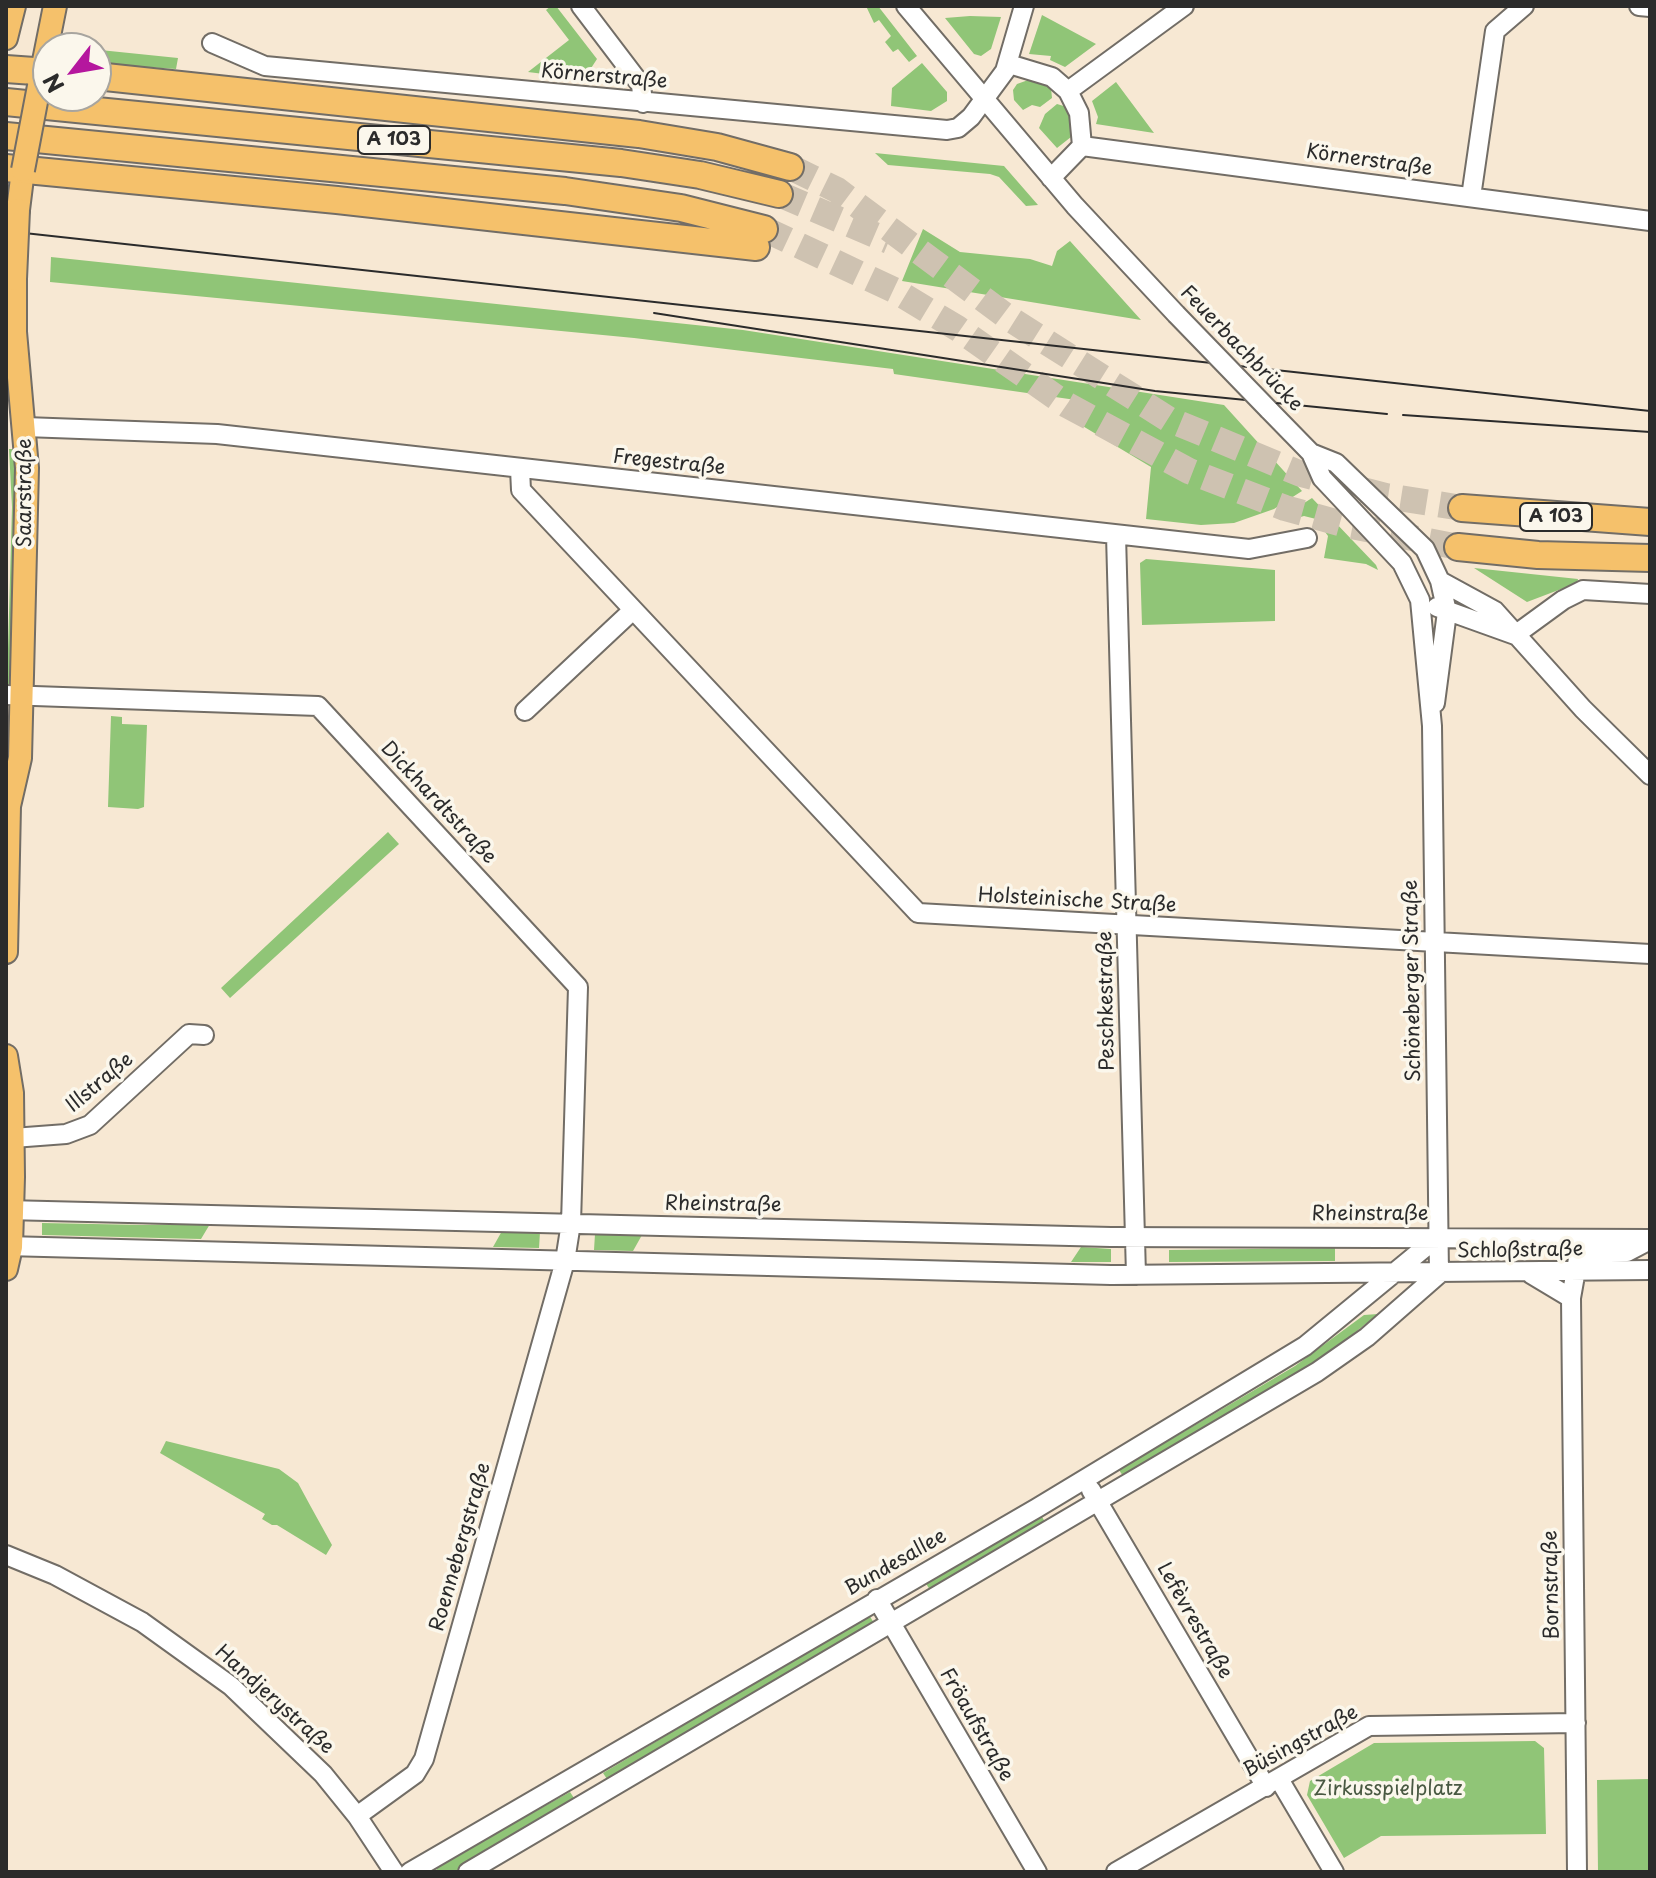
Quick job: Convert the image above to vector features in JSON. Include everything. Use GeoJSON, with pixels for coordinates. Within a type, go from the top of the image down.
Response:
{"type":"FeatureCollection","features":[{"type":"Feature","properties":{"kind":"highway"},"geometry":{"type":"LineString","coordinates":[[6,69],[32,75]]}},
{"type":"Feature","properties":{"kind":"highway"},"geometry":{"type":"LineString","coordinates":[[112,78],[639,134],[717,147],[790,167]]}},
{"type":"Feature","properties":{"kind":"highway","name":"A 103"},"geometry":{"type":"LineString","coordinates":[[6,102],[621,163],[700,175],[779,194]]}},
{"type":"Feature","properties":{"kind":"highway","name":"A 103"},"geometry":{"type":"LineString","coordinates":[[6,136],[565,191],[670,206],[760,238],[14,169]]}},
{"type":"Feature","properties":{"kind":"highway","name":"A 103"},"geometry":{"type":"LineString","coordinates":[[1462,508],[1650,522]]}},
{"type":"Feature","properties":{"kind":"highway","name":"A 103"},"geometry":{"type":"LineString","coordinates":[[1458,547],[1538,555],[1650,558]]}},
{"type":"Feature","properties":{"kind":"main road"},"geometry":{"type":"LineString","coordinates":[[6,38],[14,6]]}},
{"type":"Feature","properties":{"kind":"main road","name":"Saarstraße"},"geometry":{"type":"LineString","coordinates":[[51,32],[55,6]]}},
{"type":"Feature","properties":{"kind":"main road","name":"Saarstraße"},"geometry":{"type":"LineString","coordinates":[[6,952],[8,794],[20,758],[14,696],[25,427],[15,332],[14,169],[32,112]]}},
{"type":"Feature","properties":{"kind":"main road"},"geometry":{"type":"LineString","coordinates":[[6,1056],[12,1093],[13,1138],[8,1254]]}},
{"type":"Feature","properties":{"kind":"street"},"geometry":{"type":"LineString","coordinates":[[581,6],[641,85],[643,103]]}},
{"type":"Feature","properties":{"kind":"street","name":"Feuerbachbrücke"},"geometry":{"type":"LineString","coordinates":[[906,6],[1051,178],[1139,275],[1311,453]]}},
{"type":"Feature","properties":{"kind":"street","name":"Körnerstraße"},"geometry":{"type":"LineString","coordinates":[[212,43],[265,66],[947,130],[958,128],[985,100],[1009,64],[1024,6]]}},
{"type":"Feature","properties":{"kind":"street"},"geometry":{"type":"LineString","coordinates":[[1068,91],[1184,6]]}},
{"type":"Feature","properties":{"kind":"street"},"geometry":{"type":"LineString","coordinates":[[1471,197],[1500,12],[1524,6]]}},
{"type":"Feature","properties":{"kind":"street"},"geometry":{"type":"LineString","coordinates":[[1639,6],[1650,7]]}},
{"type":"Feature","properties":{"kind":"street"},"geometry":{"type":"LineString","coordinates":[[1009,64],[1044,74],[1068,91],[1079,113],[1082,146],[1051,178]]}},
{"type":"Feature","properties":{"kind":"street","name":"Körnerstraße"},"geometry":{"type":"LineString","coordinates":[[1082,146],[1650,221]]}},
{"type":"Feature","properties":{"kind":"street","name":"Fregestraße"},"geometry":{"type":"LineString","coordinates":[[25,427],[205,433],[1249,549],[1307,538]]}},
{"type":"Feature","properties":{"kind":"street"},"geometry":{"type":"LineString","coordinates":[[1311,453],[1336,463],[1425,549],[1440,581],[1447,612]]}},
{"type":"Feature","properties":{"kind":"street"},"geometry":{"type":"LineString","coordinates":[[1311,453],[1322,478],[1402,563],[1420,600],[1515,635]]}},
{"type":"Feature","properties":{"kind":"street","name":"Holsteinische Straße"},"geometry":{"type":"LineString","coordinates":[[520,469],[521,490],[915,912],[1650,954]]}},
{"type":"Feature","properties":{"kind":"street","name":"Peschkestraße"},"geometry":{"type":"LineString","coordinates":[[1116,535],[1136,1275]]}},
{"type":"Feature","properties":{"kind":"street"},"geometry":{"type":"LineString","coordinates":[[1420,600],[1440,581]]}},
{"type":"Feature","properties":{"kind":"street"},"geometry":{"type":"LineString","coordinates":[[1440,581],[1495,611],[1650,775]]}},
{"type":"Feature","properties":{"kind":"street"},"geometry":{"type":"LineString","coordinates":[[1515,635],[1563,600],[1583,590],[1650,594]]}},
{"type":"Feature","properties":{"kind":"street","name":"Schöneberger Straße"},"geometry":{"type":"LineString","coordinates":[[1420,600],[1432,726],[1439,1274]]}},
{"type":"Feature","properties":{"kind":"street"},"geometry":{"type":"LineString","coordinates":[[525,711],[633,610]]}},
{"type":"Feature","properties":{"kind":"street","name":"Schöneberger Straße"},"geometry":{"type":"LineString","coordinates":[[1432,726],[1447,612]]}},
{"type":"Feature","properties":{"kind":"street","name":"Dickhardtstraße"},"geometry":{"type":"LineString","coordinates":[[14,696],[318,706],[578,987],[571,1223],[565,1261]]}},
{"type":"Feature","properties":{"kind":"street","name":"Illstraße"},"geometry":{"type":"LineString","coordinates":[[13,1138],[66,1134],[90,1125],[189,1034],[204,1035]]}},
{"type":"Feature","properties":{"kind":"street","name":"Rheinstraße"},"geometry":{"type":"LineString","coordinates":[[9,1210],[1135,1237],[1439,1236]]}},
{"type":"Feature","properties":{"kind":"street","name":"Schloßstraße"},"geometry":{"type":"LineString","coordinates":[[1439,1236],[1650,1240]]}},
{"type":"Feature","properties":{"kind":"street","name":"Bundesallee"},"geometry":{"type":"LineString","coordinates":[[410,1872],[605,1762],[1305,1346],[1439,1236]]}},
{"type":"Feature","properties":{"kind":"street"},"geometry":{"type":"LineString","coordinates":[[1575,1273],[1579,1253],[1627,1252],[1650,1240]]}},
{"type":"Feature","properties":{"kind":"street"},"geometry":{"type":"LineString","coordinates":[[8,1254],[565,1261],[1136,1275],[1390,1274]]}},
{"type":"Feature","properties":{"kind":"street","name":"Roennebergstraße"},"geometry":{"type":"LineString","coordinates":[[357,1816],[415,1774],[424,1759],[565,1261]]}},
{"type":"Feature","properties":{"kind":"street","name":"Schloßstraße"},"geometry":{"type":"LineString","coordinates":[[1390,1274],[1650,1270]]}},
{"type":"Feature","properties":{"kind":"street","name":"Bornstraße"},"geometry":{"type":"LineString","coordinates":[[1575,1273],[1571,1298],[1577,1872]]}},
{"type":"Feature","properties":{"kind":"street"},"geometry":{"type":"LineString","coordinates":[[468,1872],[1339,1357],[1439,1274]]}},
{"type":"Feature","properties":{"kind":"street"},"geometry":{"type":"LineString","coordinates":[[1531,1274],[1571,1298]]}},
{"type":"Feature","properties":{"kind":"street","name":"Lefèvrestraße"},"geometry":{"type":"LineString","coordinates":[[1084,1478],[1272,1783],[1334,1872]]}},
{"type":"Feature","properties":{"kind":"street","name":"Handjerystraße"},"geometry":{"type":"LineString","coordinates":[[6,1555],[111,1604],[185,1650],[280,1730],[357,1816],[394,1872]]}},
{"type":"Feature","properties":{"kind":"street","name":"Fröaufstraße"},"geometry":{"type":"LineString","coordinates":[[877,1599],[1037,1872]]}},
{"type":"Feature","properties":{"kind":"street","name":"Büsingstraße"},"geometry":{"type":"LineString","coordinates":[[1116,1872],[1369,1726],[1576,1724]]}},
{"type":"Feature","properties":{"kind":"green space"},"geometry":{"type":"Polygon","coordinates":[[[556,6],[597,59],[584,79],[528,72],[569,40],[546,10],[556,6]]]}},
{"type":"Feature","properties":{"kind":"green space"},"geometry":{"type":"Polygon","coordinates":[[[866,6],[878,6],[917,56],[909,62],[898,49],[893,52],[885,42],[891,36],[879,20],[874,23],[866,6]]]}},
{"type":"Feature","properties":{"kind":"green space"},"geometry":{"type":"Polygon","coordinates":[[[1042,15],[1096,44],[1065,67],[1050,60],[1051,56],[1029,54],[1042,15]]]}},
{"type":"Feature","properties":{"kind":"green space"},"geometry":{"type":"Polygon","coordinates":[[[1001,17],[991,49],[981,56],[974,54],[945,18],[1001,17]]]}},
{"type":"Feature","properties":{"kind":"green space"},"geometry":{"type":"Polygon","coordinates":[[[112,51],[178,58],[176,69],[112,65],[112,51]]]}},
{"type":"Feature","properties":{"kind":"green space"},"geometry":{"type":"Polygon","coordinates":[[[922,63],[947,92],[947,101],[931,111],[891,106],[892,88],[922,63]]]}},
{"type":"Feature","properties":{"kind":"green space"},"geometry":{"type":"Polygon","coordinates":[[[1031,79],[1051,88],[1052,98],[1040,107],[1032,105],[1023,110],[1014,100],[1013,90],[1017,84],[1031,79]]]}},
{"type":"Feature","properties":{"kind":"green space"},"geometry":{"type":"Polygon","coordinates":[[[1116,82],[1154,133],[1096,124],[1098,117],[1092,101],[1116,82]]]}},
{"type":"Feature","properties":{"kind":"green space"},"geometry":{"type":"Polygon","coordinates":[[[1057,104],[1067,107],[1072,131],[1071,137],[1057,148],[1039,128],[1045,114],[1057,104]]]}},
{"type":"Feature","properties":{"kind":"green space"},"geometry":{"type":"Polygon","coordinates":[[[875,153],[1004,166],[1038,205],[1026,206],[999,177],[990,174],[888,165],[875,153]]]}},
{"type":"Feature","properties":{"kind":"green space"},"geometry":{"type":"Polygon","coordinates":[[[923,229],[960,252],[1030,259],[1052,266],[1057,251],[1070,241],[1141,320],[902,281],[923,229]]]}},
{"type":"Feature","properties":{"kind":"green space"},"geometry":{"type":"Polygon","coordinates":[[[51,257],[743,330],[1224,405],[1302,491],[1274,509],[1234,523],[1201,525],[1146,519],[1151,467],[1081,425],[1083,401],[894,374],[893,369],[634,338],[50,282],[51,257]]]}},
{"type":"Feature","properties":{"kind":"green space"},"geometry":{"type":"Polygon","coordinates":[[[9,449],[16,449],[14,684],[7,684],[12,507],[9,449]]]}},
{"type":"Feature","properties":{"kind":"green space"},"geometry":{"type":"Polygon","coordinates":[[[1312,498],[1378,570],[1366,564],[1324,558],[1328,536],[1316,519],[1304,516],[1287,521],[1279,519],[1312,498]]]}},
{"type":"Feature","properties":{"kind":"green space"},"geometry":{"type":"Polygon","coordinates":[[[1146,559],[1275,570],[1275,621],[1142,625],[1140,563],[1146,559]]]}},
{"type":"Feature","properties":{"kind":"green space"},"geometry":{"type":"Polygon","coordinates":[[[1474,568],[1578,579],[1577,583],[1527,602],[1474,568]]]}},
{"type":"Feature","properties":{"kind":"green space"},"geometry":{"type":"Polygon","coordinates":[[[111,716],[122,717],[122,724],[147,725],[144,807],[138,809],[108,807],[111,716]]]}},
{"type":"Feature","properties":{"kind":"green space"},"geometry":{"type":"Polygon","coordinates":[[[388,832],[399,844],[230,998],[221,988],[388,832]]]}},
{"type":"Feature","properties":{"kind":"green space"},"geometry":{"type":"Polygon","coordinates":[[[42,1223],[210,1224],[201,1239],[42,1235],[42,1223]]]}},
{"type":"Feature","properties":{"kind":"green space"},"geometry":{"type":"Polygon","coordinates":[[[502,1231],[540,1232],[539,1248],[493,1247],[502,1231]]]}},
{"type":"Feature","properties":{"kind":"green space"},"geometry":{"type":"Polygon","coordinates":[[[595,1234],[642,1235],[633,1251],[594,1250],[595,1234]]]}},
{"type":"Feature","properties":{"kind":"green space"},"geometry":{"type":"Polygon","coordinates":[[[1081,1247],[1111,1249],[1111,1262],[1071,1262],[1081,1247]]]}},
{"type":"Feature","properties":{"kind":"green space"},"geometry":{"type":"Polygon","coordinates":[[[1335,1248],[1335,1261],[1169,1262],[1169,1250],[1335,1248]]]}},
{"type":"Feature","properties":{"kind":"green space"},"geometry":{"type":"Polygon","coordinates":[[[1378,1314],[1323,1358],[1123,1476],[1119,1470],[1295,1366],[1364,1315],[1378,1314]]]}},
{"type":"Feature","properties":{"kind":"green space"},"geometry":{"type":"Polygon","coordinates":[[[166,1441],[279,1469],[298,1483],[332,1545],[326,1555],[262,1519],[265,1514],[160,1453],[166,1441]]]}},
{"type":"Feature","properties":{"kind":"green space"},"geometry":{"type":"Polygon","coordinates":[[[1041,1515],[1045,1522],[930,1590],[925,1582],[1041,1515]]]}},
{"type":"Feature","properties":{"kind":"green space"},"geometry":{"type":"Polygon","coordinates":[[[869,1615],[874,1623],[845,1642],[607,1779],[603,1773],[869,1615]]]}},
{"type":"Feature","properties":{"kind":"green space","name":"Zirkusspielplatz"},"geometry":{"type":"Polygon","coordinates":[[[1535,1741],[1544,1748],[1546,1834],[1381,1836],[1344,1858],[1307,1795],[1310,1781],[1374,1743],[1535,1741]]]}},
{"type":"Feature","properties":{"kind":"green space"},"geometry":{"type":"Polygon","coordinates":[[[1650,1779],[1650,1872],[1598,1872],[1597,1780],[1650,1779]]]}},
{"type":"Feature","properties":{"kind":"green space"},"geometry":{"type":"Polygon","coordinates":[[[570,1792],[574,1798],[454,1872],[438,1872],[435,1867],[570,1792]]]}},
{"type":"Feature","properties":{"kind":"tunnel"},"geometry":{"type":"LineString","coordinates":[[790,167],[837,190],[1010,319],[1168,419],[1301,474],[1386,496],[1462,508]]}},
{"type":"Feature","properties":{"kind":"tunnel"},"geometry":{"type":"LineString","coordinates":[[779,194],[889,241]]}},
{"type":"Feature","properties":{"kind":"tunnel"},"geometry":{"type":"LineString","coordinates":[[764,229],[894,290],[957,328],[1067,405],[1189,471],[1285,508],[1346,525],[1458,547]]}},
{"type":"Feature","properties":{"kind":"tram line"},"geometry":{"type":"LineString","coordinates":[[6,231],[1650,411]]}},
{"type":"Feature","properties":{"kind":"tram line"},"geometry":{"type":"LineString","coordinates":[[654,313],[1155,391],[1387,414]]}},
{"type":"Feature","properties":{"kind":"tram line"},"geometry":{"type":"LineString","coordinates":[[1403,415],[1650,432]]}}]}
